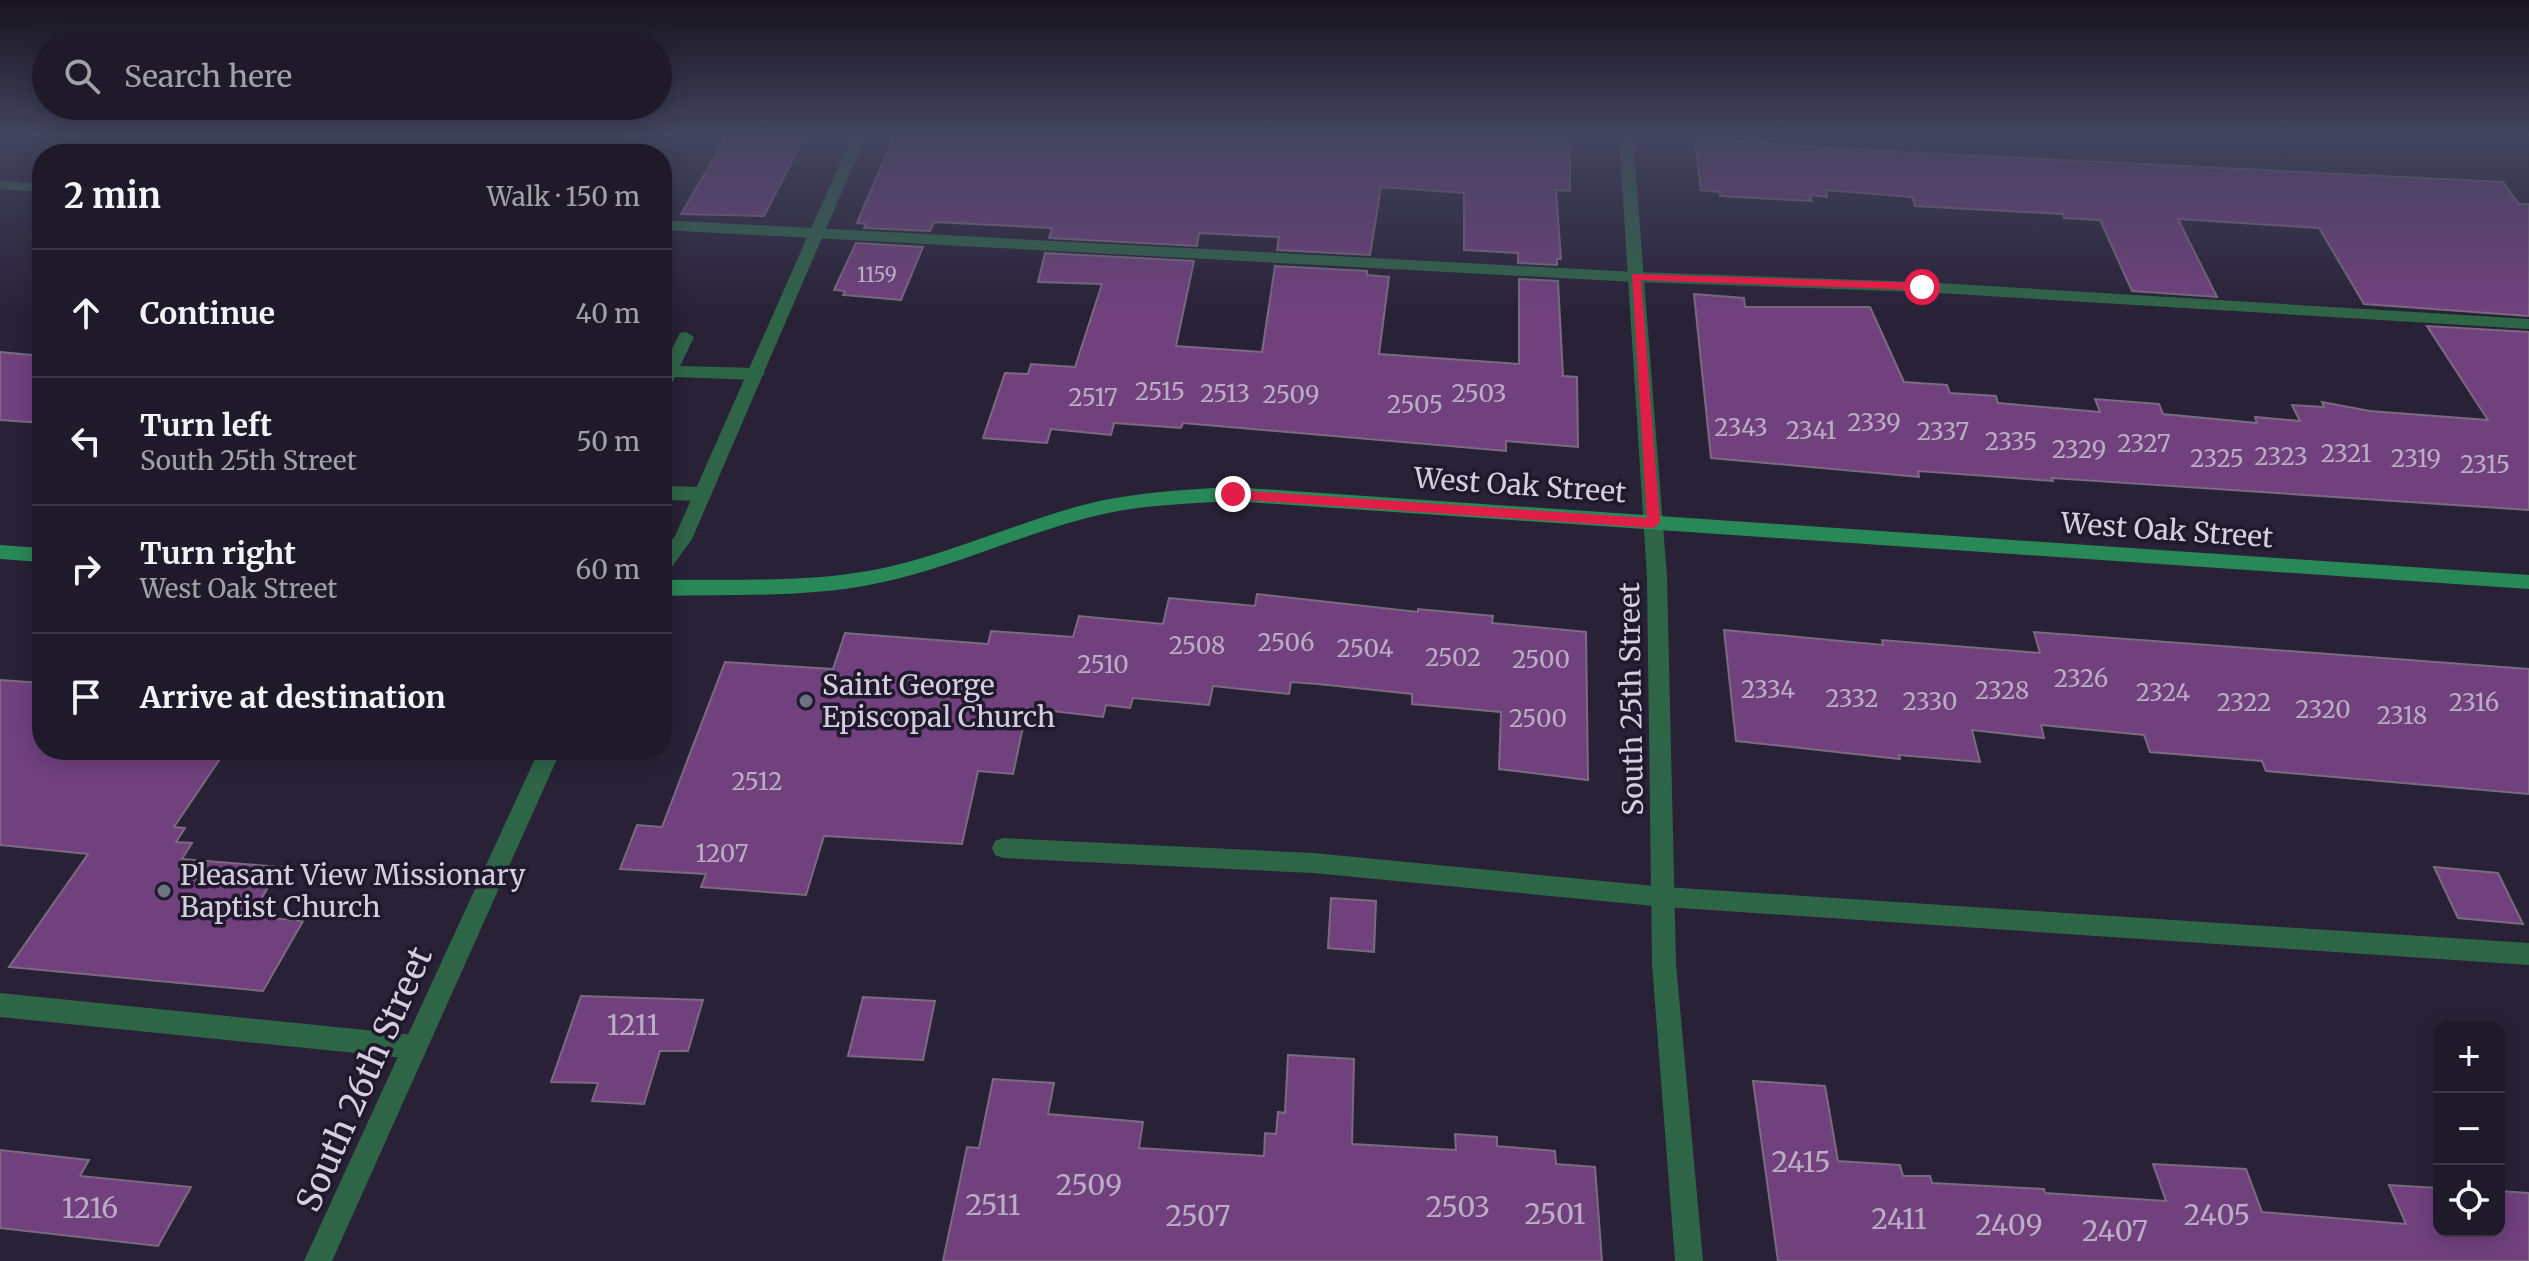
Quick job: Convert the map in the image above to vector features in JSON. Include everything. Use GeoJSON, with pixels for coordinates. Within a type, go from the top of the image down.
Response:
{"type":"FeatureCollection","features":[{"type":"Feature","properties":{"kind":"main road","name":"West Oak Street"},"geometry":{"type":"LineString","coordinates":[[672,588],[787,586],[875,577],[942,559],[1082,512],[1155,498],[1233,494],[2529,582]]}},
{"type":"Feature","properties":{"kind":"main road"},"geometry":{"type":"LineString","coordinates":[[0,552],[32,554]]}},
{"type":"Feature","properties":{"kind":"street"},"geometry":{"type":"LineString","coordinates":[[672,553],[683,539],[833,195]]}},
{"type":"Feature","properties":{"kind":"street","name":"South 25th Street"},"geometry":{"type":"LineString","coordinates":[[1630,195],[1653,523],[1665,897],[1664,964],[1689,1261]]}},
{"type":"Feature","properties":{"kind":"street"},"geometry":{"type":"LineString","coordinates":[[672,226],[1636,277],[1922,287],[2529,324]]}},
{"type":"Feature","properties":{"kind":"street"},"geometry":{"type":"LineString","coordinates":[[672,366],[686,337]]}},
{"type":"Feature","properties":{"kind":"street"},"geometry":{"type":"LineString","coordinates":[[672,378],[756,374]]}},
{"type":"Feature","properties":{"kind":"street"},"geometry":{"type":"LineString","coordinates":[[672,493],[703,494]]}},
{"type":"Feature","properties":{"kind":"street","name":"South 26th Street"},"geometry":{"type":"LineString","coordinates":[[318,1261],[545,760]]}},
{"type":"Feature","properties":{"kind":"street"},"geometry":{"type":"LineString","coordinates":[[1003,848],[1313,863],[1665,897],[2529,954]]}},
{"type":"Feature","properties":{"kind":"street"},"geometry":{"type":"LineString","coordinates":[[0,1005],[415,1047]]}},
{"type":"Feature","properties":{"kind":"building"},"geometry":{"type":"Polygon","coordinates":[[[692,195],[775,195],[764,216],[681,214],[692,195]]]}},
{"type":"Feature","properties":{"kind":"building"},"geometry":{"type":"Polygon","coordinates":[[[869,195],[1380,195],[1370,255],[1277,250],[1279,237],[1199,233],[1197,246],[1049,238],[1052,228],[934,222],[930,231],[864,228],[866,224],[857,223],[869,195]]]}},
{"type":"Feature","properties":{"kind":"building"},"geometry":{"type":"Polygon","coordinates":[[[1464,195],[1556,195],[1561,259],[1557,259],[1557,265],[1518,263],[1518,253],[1464,250],[1464,195]]]}},
{"type":"Feature","properties":{"kind":"building"},"geometry":{"type":"Polygon","coordinates":[[[1720,195],[1827,195],[1827,197],[1810,195],[1812,201],[1720,195]]]}},
{"type":"Feature","properties":{"kind":"building"},"geometry":{"type":"Polygon","coordinates":[[[1886,195],[2512,195],[2519,204],[2529,204],[2529,316],[2364,304],[2319,228],[2178,219],[2217,297],[2132,291],[2100,220],[2064,218],[2063,214],[1915,206],[1912,197],[1886,195]]]}},
{"type":"Feature","properties":{"kind":"building"},"geometry":{"type":"Polygon","coordinates":[[[856,243],[923,247],[901,300],[843,295],[845,291],[834,290],[856,243]]]}},
{"type":"Feature","properties":{"kind":"building"},"geometry":{"type":"Polygon","coordinates":[[[1045,253],[1194,261],[1176,346],[1262,352],[1275,266],[1367,271],[1367,275],[1389,277],[1379,354],[1519,364],[1519,279],[1558,281],[1563,376],[1577,377],[1578,447],[1506,441],[1506,451],[1183,423],[1181,428],[1114,423],[1111,435],[1051,429],[1047,443],[983,438],[1005,373],[1028,374],[1031,364],[1075,367],[1102,284],[1038,282],[1045,253]]]}},
{"type":"Feature","properties":{"kind":"building"},"geometry":{"type":"Polygon","coordinates":[[[1694,294],[1744,298],[1745,307],[1870,307],[1904,382],[1947,385],[1950,393],[1996,396],[1998,403],[2100,412],[2095,399],[2159,404],[2163,414],[2257,423],[2255,417],[2300,421],[2292,405],[2324,407],[2322,402],[2370,411],[2488,420],[2427,326],[2529,332],[2529,510],[2052,478],[2053,481],[1918,471],[1919,477],[1711,458],[1694,294]]]}},
{"type":"Feature","properties":{"kind":"building"},"geometry":{"type":"Polygon","coordinates":[[[0,352],[32,355],[32,422],[0,420],[0,352]]]}},
{"type":"Feature","properties":{"kind":"building"},"geometry":{"type":"Polygon","coordinates":[[[1257,594],[1418,612],[1418,609],[1493,616],[1492,623],[1586,632],[1588,780],[1499,769],[1501,712],[1412,704],[1412,694],[1318,684],[1291,682],[1289,694],[1213,686],[1209,705],[1133,698],[1130,708],[1106,705],[1103,717],[1027,708],[1013,774],[978,771],[962,844],[824,836],[806,895],[701,887],[706,874],[620,869],[637,825],[662,827],[725,662],[833,669],[845,633],[988,644],[991,631],[1073,637],[1079,616],[1163,624],[1169,598],[1255,606],[1257,594]]]}},
{"type":"Feature","properties":{"kind":"building"},"geometry":{"type":"Polygon","coordinates":[[[1724,630],[1883,645],[1882,640],[2040,653],[2034,632],[2529,669],[2529,794],[2266,771],[2262,761],[2150,752],[2144,735],[2041,725],[2044,738],[1972,730],[1980,762],[1899,755],[1900,759],[1736,741],[1724,630]]]}},
{"type":"Feature","properties":{"kind":"building","name":"Pleasant View Missionary Baptist Church"},"geometry":{"type":"Polygon","coordinates":[[[0,680],[32,682],[32,760],[219,760],[174,827],[185,828],[176,842],[192,843],[182,859],[280,867],[251,916],[303,921],[263,991],[9,967],[88,854],[0,845],[0,680]]]}},
{"type":"Feature","properties":{"kind":"building"},"geometry":{"type":"Polygon","coordinates":[[[2434,867],[2498,873],[2523,924],[2458,918],[2434,867]]]}},
{"type":"Feature","properties":{"kind":"building"},"geometry":{"type":"Polygon","coordinates":[[[1331,898],[1376,901],[1374,952],[1328,948],[1331,898]]]}},
{"type":"Feature","properties":{"kind":"building"},"geometry":{"type":"Polygon","coordinates":[[[581,996],[703,1000],[688,1051],[660,1051],[644,1104],[592,1101],[598,1083],[551,1082],[581,996]]]}},
{"type":"Feature","properties":{"kind":"building"},"geometry":{"type":"Polygon","coordinates":[[[863,997],[935,1001],[923,1060],[848,1056],[863,997]]]}},
{"type":"Feature","properties":{"kind":"building"},"geometry":{"type":"Polygon","coordinates":[[[1288,1055],[1354,1059],[1352,1144],[1456,1150],[1455,1134],[1497,1137],[1497,1146],[1555,1151],[1556,1164],[1595,1167],[1602,1261],[943,1261],[967,1147],[979,1148],[993,1079],[1054,1083],[1048,1114],[1143,1122],[1139,1148],[1264,1156],[1265,1133],[1276,1134],[1278,1112],[1285,1113],[1288,1055]]]}},
{"type":"Feature","properties":{"kind":"building"},"geometry":{"type":"Polygon","coordinates":[[[1753,1081],[1825,1086],[1838,1161],[1900,1165],[1903,1176],[1930,1176],[1932,1183],[2044,1189],[2045,1193],[2166,1201],[2153,1164],[2246,1169],[2262,1212],[2406,1224],[2389,1185],[2433,1188],[2433,1237],[2505,1237],[2505,1191],[2529,1193],[2529,1261],[1778,1261],[1753,1081]]]}},
{"type":"Feature","properties":{"kind":"building"},"geometry":{"type":"Polygon","coordinates":[[[0,1150],[89,1160],[80,1176],[191,1187],[158,1246],[0,1228],[0,1150]]]}},
{"type":"Feature","properties":{"kind":"place","name":"Saint George Episcopal Church"},"geometry":{"type":"Point","coordinates":[806,701]}},
{"type":"Feature","properties":{"kind":"place","name":"Pleasant View Missionary Baptist Church"},"geometry":{"type":"Point","coordinates":[164,891]}},
{"type":"Feature","properties":{"kind":"route"},"geometry":{"type":"LineString","coordinates":[[1233,494],[1653,523],[1636,277],[1922,287]]}}]}
